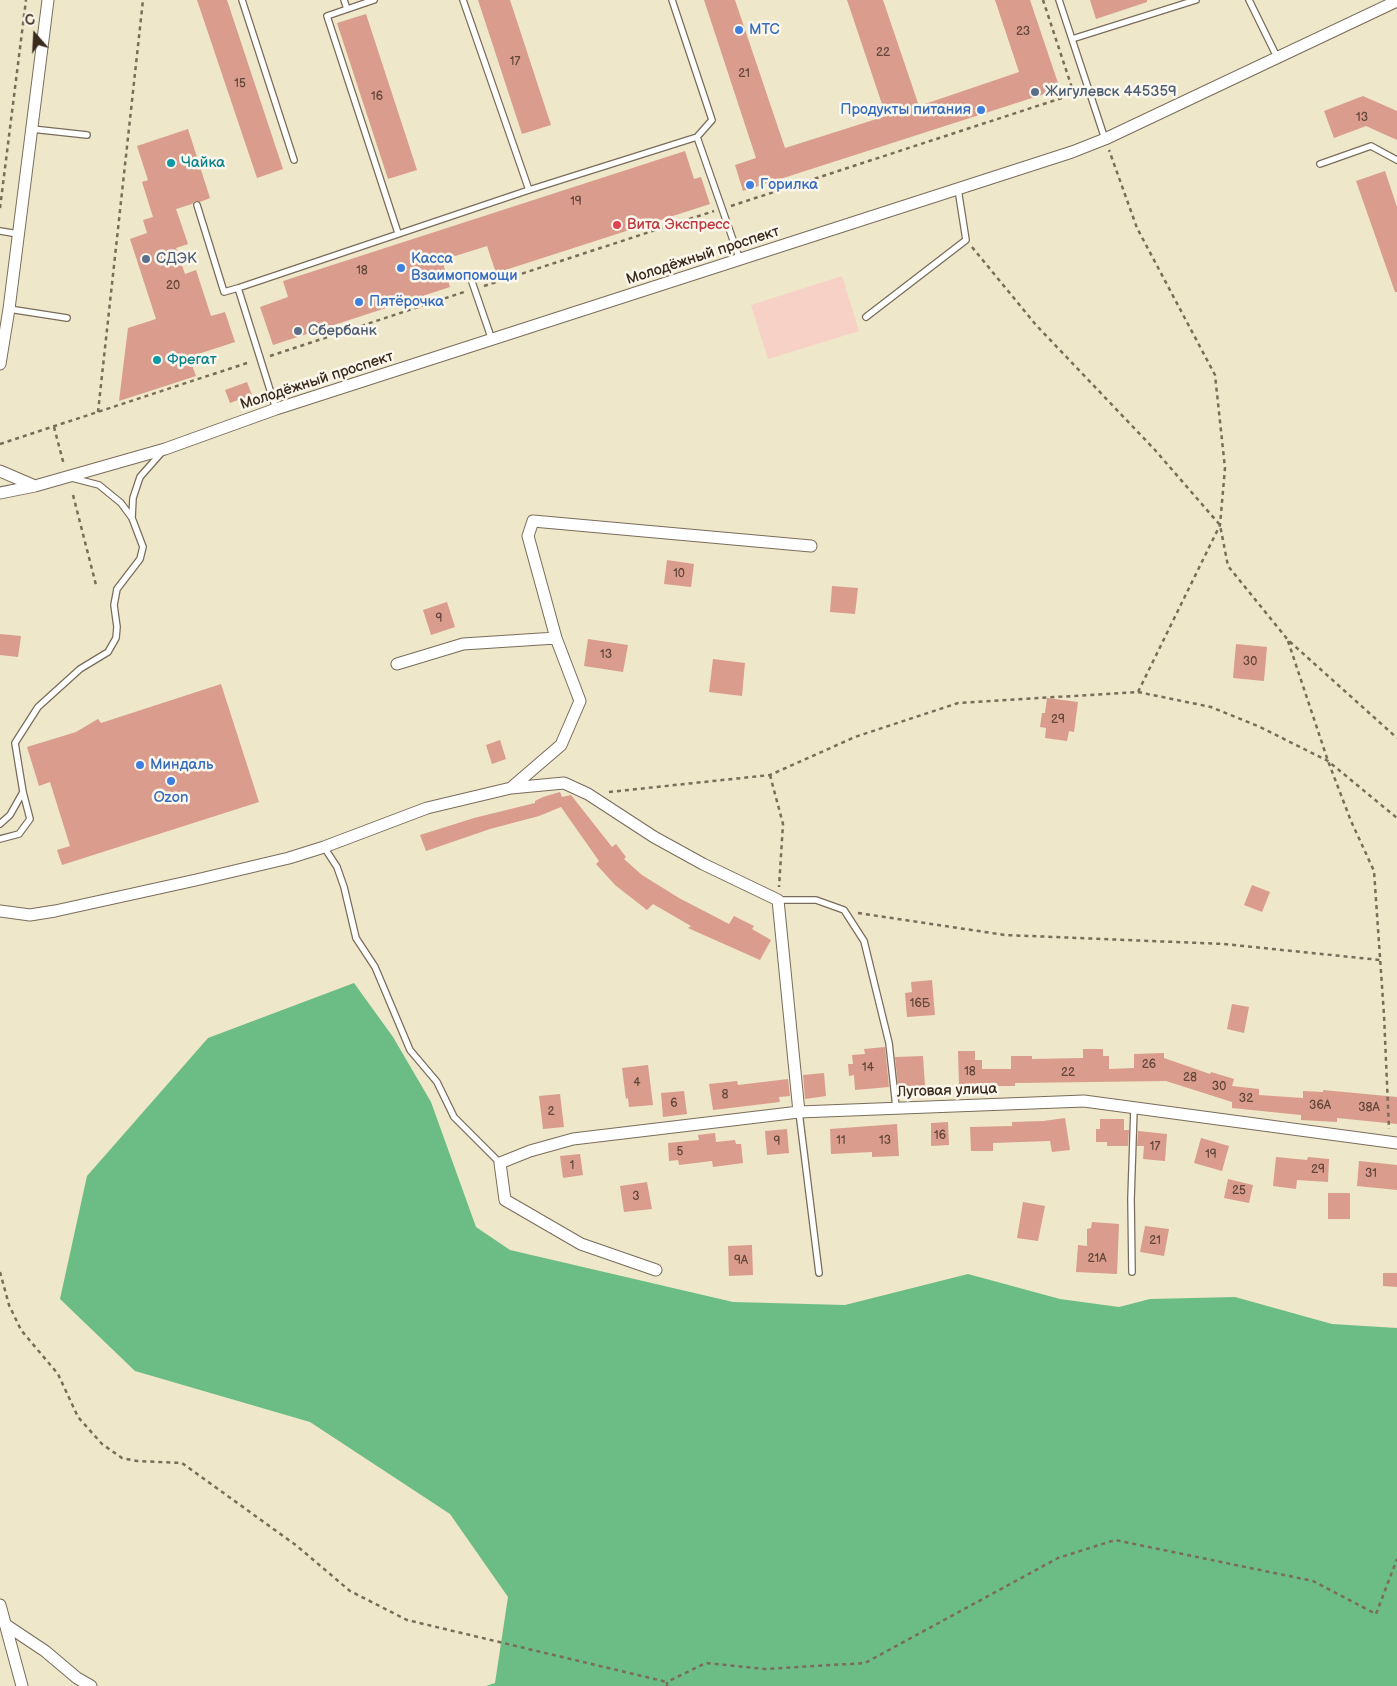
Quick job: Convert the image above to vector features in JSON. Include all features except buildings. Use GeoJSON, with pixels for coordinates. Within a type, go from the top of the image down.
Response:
{"type":"FeatureCollection","features":[{"type":"Feature","properties":{"kind":"street"},"geometry":{"type":"LineString","coordinates":[[0,364],[9,309],[48,0]]}},
{"type":"Feature","properties":{"kind":"street","name":"Молодёжный проспект"},"geometry":{"type":"LineString","coordinates":[[0,493],[35,486],[67,472],[165,449],[276,410],[1072,152],[1105,139],[1397,1]]}},
{"type":"Feature","properties":{"kind":"street"},"geometry":{"type":"LineString","coordinates":[[0,471],[35,486]]}},
{"type":"Feature","properties":{"kind":"street"},"geometry":{"type":"LineString","coordinates":[[511,788],[562,745],[580,701],[556,638],[528,536],[532,521],[810,546]]}},
{"type":"Feature","properties":{"kind":"street"},"geometry":{"type":"LineString","coordinates":[[398,664],[462,644],[556,638]]}},
{"type":"Feature","properties":{"kind":"street"},"geometry":{"type":"LineString","coordinates":[[0,912],[30,915],[56,911],[233,872],[324,847],[427,808],[511,788],[564,783],[588,794],[654,837],[703,864],[778,900],[799,1112]]}},
{"type":"Feature","properties":{"kind":"street","name":"Луговая улица"},"geometry":{"type":"LineString","coordinates":[[500,1162],[573,1138],[799,1112],[1084,1101],[1393,1142]]}},
{"type":"Feature","properties":{"kind":"street"},"geometry":{"type":"LineString","coordinates":[[500,1162],[505,1200],[581,1244],[656,1270]]}},
{"type":"Feature","properties":{"kind":"street"},"geometry":{"type":"LineString","coordinates":[[0,1605],[22,1686]]}},
{"type":"Feature","properties":{"kind":"street"},"geometry":{"type":"LineString","coordinates":[[6,1625],[45,1651],[77,1678],[91,1686]]}},
{"type":"Feature","properties":{"kind":"lane"},"geometry":{"type":"LineString","coordinates":[[242,0],[294,160]]}},
{"type":"Feature","properties":{"kind":"lane"},"geometry":{"type":"LineString","coordinates":[[344,0],[347,9]]}},
{"type":"Feature","properties":{"kind":"lane"},"geometry":{"type":"LineString","coordinates":[[374,0],[327,16],[398,233]]}},
{"type":"Feature","properties":{"kind":"lane"},"geometry":{"type":"LineString","coordinates":[[463,0],[529,190]]}},
{"type":"Feature","properties":{"kind":"lane"},"geometry":{"type":"LineString","coordinates":[[197,205],[224,292],[529,190],[697,137],[712,120],[672,0]]}},
{"type":"Feature","properties":{"kind":"lane"},"geometry":{"type":"LineString","coordinates":[[1059,0],[1105,139]]}},
{"type":"Feature","properties":{"kind":"lane"},"geometry":{"type":"LineString","coordinates":[[1072,39],[1196,0]]}},
{"type":"Feature","properties":{"kind":"lane"},"geometry":{"type":"LineString","coordinates":[[1249,0],[1277,57]]}},
{"type":"Feature","properties":{"kind":"lane"},"geometry":{"type":"LineString","coordinates":[[32,129],[87,135]]}},
{"type":"Feature","properties":{"kind":"lane"},"geometry":{"type":"LineString","coordinates":[[697,137],[740,260]]}},
{"type":"Feature","properties":{"kind":"lane"},"geometry":{"type":"LineString","coordinates":[[1320,164],[1371,146],[1397,160]]}},
{"type":"Feature","properties":{"kind":"lane"},"geometry":{"type":"LineString","coordinates":[[866,317],[966,240],[958,188]]}},
{"type":"Feature","properties":{"kind":"lane"},"geometry":{"type":"LineString","coordinates":[[0,231],[18,234]]}},
{"type":"Feature","properties":{"kind":"lane"},"geometry":{"type":"LineString","coordinates":[[471,279],[492,340]]}},
{"type":"Feature","properties":{"kind":"lane"},"geometry":{"type":"LineString","coordinates":[[238,288],[276,410]]}},
{"type":"Feature","properties":{"kind":"lane"},"geometry":{"type":"LineString","coordinates":[[9,309],[67,318]]}},
{"type":"Feature","properties":{"kind":"lane"},"geometry":{"type":"LineString","coordinates":[[132,518],[133,498],[140,477],[165,449]]}},
{"type":"Feature","properties":{"kind":"lane"},"geometry":{"type":"LineString","coordinates":[[0,839],[19,834],[30,819],[23,792],[15,743],[38,707],[80,669],[108,652],[116,638],[117,627],[114,605],[117,590],[140,559],[143,547],[132,518],[121,503],[99,485],[67,472]]}},
{"type":"Feature","properties":{"kind":"lane"},"geometry":{"type":"LineString","coordinates":[[0,824],[10,815],[23,792]]}},
{"type":"Feature","properties":{"kind":"lane"},"geometry":{"type":"LineString","coordinates":[[324,847],[336,867],[344,887],[356,938],[375,967],[410,1050],[437,1082],[454,1117],[500,1162]]}},
{"type":"Feature","properties":{"kind":"lane"},"geometry":{"type":"LineString","coordinates":[[778,900],[816,900],[844,910],[864,941],[889,1043],[896,1107]]}},
{"type":"Feature","properties":{"kind":"lane"},"geometry":{"type":"LineString","coordinates":[[1132,1272],[1131,1199],[1134,1108]]}},
{"type":"Feature","properties":{"kind":"lane"},"geometry":{"type":"LineString","coordinates":[[799,1112],[819,1272]]}},
{"type":"Feature","properties":{"kind":"path"},"geometry":{"type":"LineString","coordinates":[[0,208],[26,0]]}},
{"type":"Feature","properties":{"kind":"path"},"geometry":{"type":"LineString","coordinates":[[98,412],[143,0]]}},
{"type":"Feature","properties":{"kind":"path"},"geometry":{"type":"LineString","coordinates":[[0,444],[1074,94],[1043,0]]}},
{"type":"Feature","properties":{"kind":"path"},"geometry":{"type":"LineString","coordinates":[[1105,139],[1137,228],[1215,375],[1225,468],[1220,525],[1228,566],[1288,640],[1393,732],[1397,738]]}},
{"type":"Feature","properties":{"kind":"path"},"geometry":{"type":"LineString","coordinates":[[966,240],[1036,325],[1155,450],[1220,525]]}},
{"type":"Feature","properties":{"kind":"path"},"geometry":{"type":"LineString","coordinates":[[54,426],[67,472]]}},
{"type":"Feature","properties":{"kind":"path"},"geometry":{"type":"LineString","coordinates":[[73,495],[96,585]]}},
{"type":"Feature","properties":{"kind":"path"},"geometry":{"type":"LineString","coordinates":[[1138,692],[1220,525]]}},
{"type":"Feature","properties":{"kind":"path"},"geometry":{"type":"LineString","coordinates":[[1288,640],[1328,761],[1351,821],[1374,871],[1393,1142]]}},
{"type":"Feature","properties":{"kind":"path"},"geometry":{"type":"LineString","coordinates":[[588,794],[770,775],[855,737],[958,703],[1138,692],[1211,707],[1328,761],[1397,818]]}},
{"type":"Feature","properties":{"kind":"path"},"geometry":{"type":"LineString","coordinates":[[770,775],[782,824],[778,900]]}},
{"type":"Feature","properties":{"kind":"path"},"geometry":{"type":"LineString","coordinates":[[844,910],[1005,935],[1224,944],[1380,960]]}},
{"type":"Feature","properties":{"kind":"path"},"geometry":{"type":"LineString","coordinates":[[0,1272],[9,1305],[21,1330],[58,1374],[78,1417],[102,1444],[122,1458],[137,1461],[182,1463],[297,1546],[350,1591],[407,1620],[666,1682],[706,1663],[765,1669],[865,1663],[1058,1558],[1115,1540],[1313,1581],[1376,1614],[1397,1559]]}},
{"type":"Feature","properties":{"kind":"path"},"geometry":{"type":"LineString","coordinates":[[666,1682],[667,1686]]}},
{"type":"Feature","properties":{"kind":"shaded area"},"geometry":{"type":"Polygon","coordinates":[[[842,276],[859,331],[768,359],[751,305],[842,276]]]}},
{"type":"Feature","properties":{"kind":"green space"},"geometry":{"type":"Polygon","coordinates":[[[354,983],[393,1037],[431,1102],[476,1227],[510,1250],[733,1302],[845,1305],[968,1274],[1060,1299],[1119,1307],[1150,1299],[1235,1297],[1332,1324],[1397,1328],[1397,1686],[486,1686],[495,1683],[508,1597],[450,1514],[310,1422],[135,1371],[60,1299],[87,1176],[208,1038],[354,983]]]}},
{"type":"Feature","properties":{"kind":"place","name":"МТС"},"geometry":{"type":"Point","coordinates":[739,30]}},
{"type":"Feature","properties":{"kind":"place","name":"Жигулевск 445359"},"geometry":{"type":"Point","coordinates":[1035,92]}},
{"type":"Feature","properties":{"kind":"place","name":"Продукты питания"},"geometry":{"type":"Point","coordinates":[981,110]}},
{"type":"Feature","properties":{"kind":"place","name":"Чайка"},"geometry":{"type":"Point","coordinates":[171,163]}},
{"type":"Feature","properties":{"kind":"place","name":"Горилка"},"geometry":{"type":"Point","coordinates":[750,185]}},
{"type":"Feature","properties":{"kind":"place","name":"Вита Экспресс"},"geometry":{"type":"Point","coordinates":[617,225]}},
{"type":"Feature","properties":{"kind":"place","name":"СДЭК"},"geometry":{"type":"Point","coordinates":[146,259]}},
{"type":"Feature","properties":{"kind":"place","name":"Касса Взаимопомощи"},"geometry":{"type":"Point","coordinates":[401,268]}},
{"type":"Feature","properties":{"kind":"place","name":"Пятёрочка"},"geometry":{"type":"Point","coordinates":[359,302]}},
{"type":"Feature","properties":{"kind":"place","name":"Сбербанк"},"geometry":{"type":"Point","coordinates":[298,331]}},
{"type":"Feature","properties":{"kind":"place","name":"Фрегат"},"geometry":{"type":"Point","coordinates":[157,360]}},
{"type":"Feature","properties":{"kind":"place","name":"Миндаль"},"geometry":{"type":"Point","coordinates":[140,765]}},
{"type":"Feature","properties":{"kind":"place","name":"Ozon"},"geometry":{"type":"Point","coordinates":[171,781]}}]}
